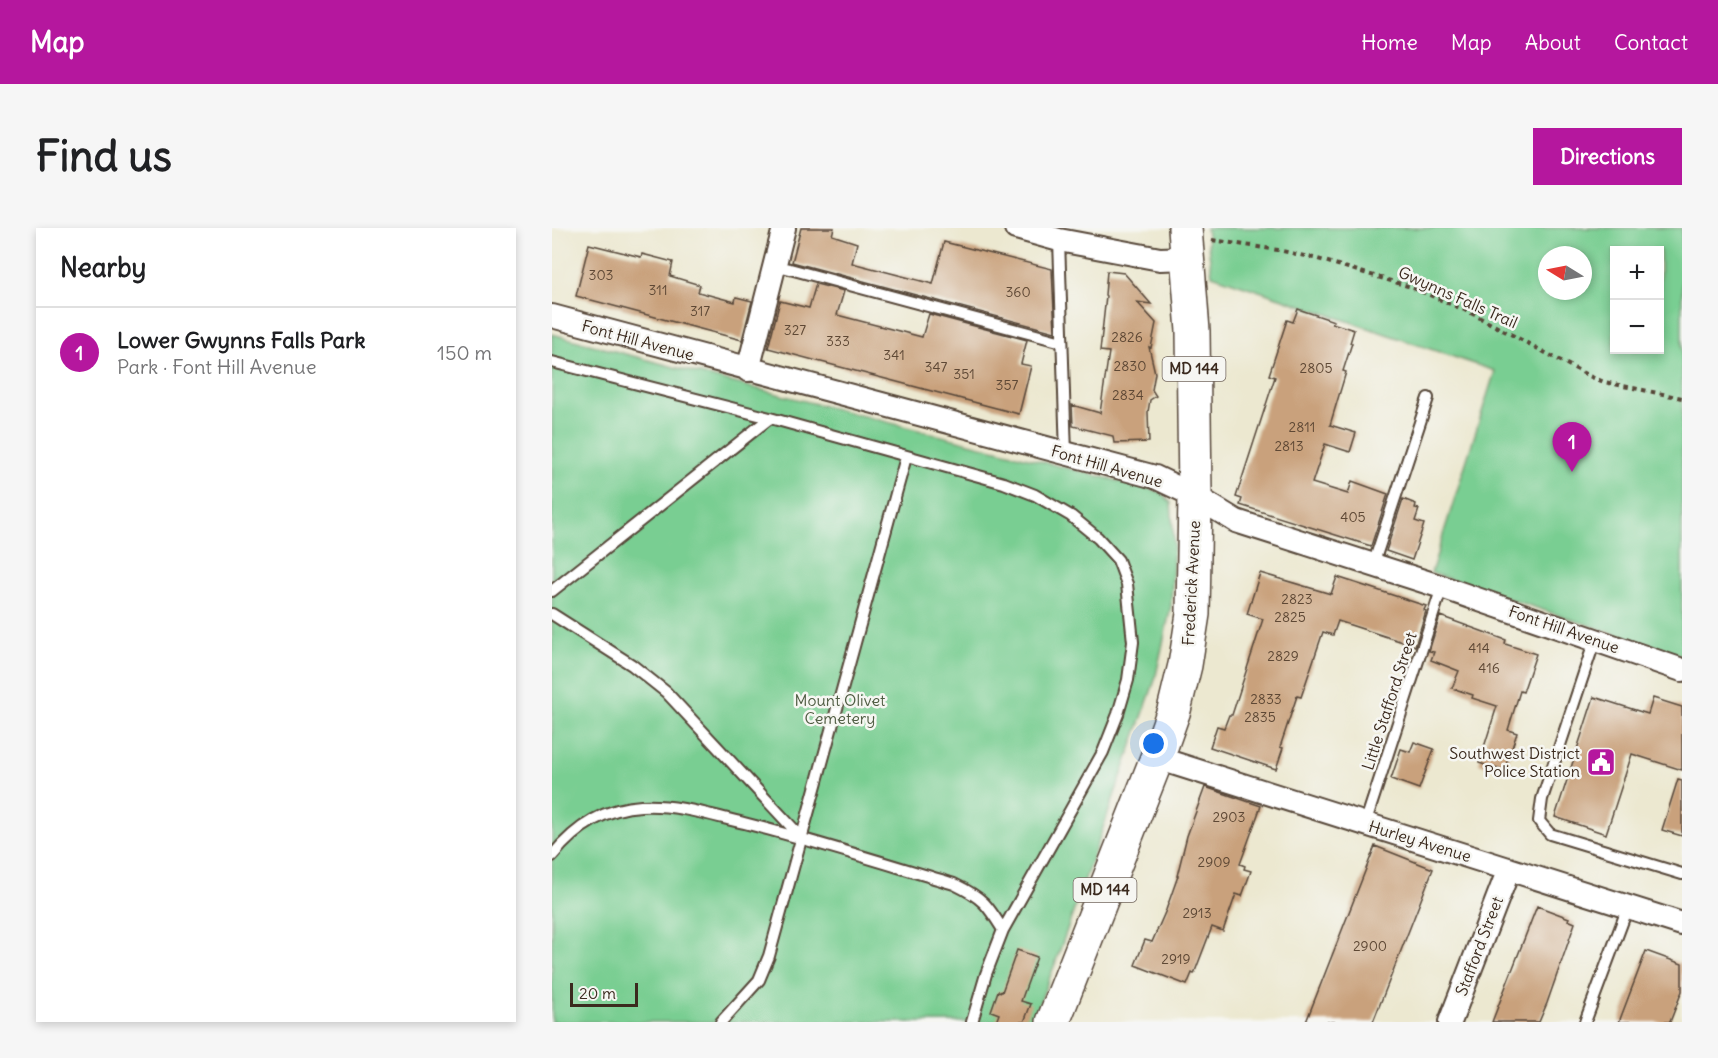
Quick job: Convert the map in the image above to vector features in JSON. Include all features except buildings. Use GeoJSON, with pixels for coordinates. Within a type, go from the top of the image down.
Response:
{"type":"FeatureCollection","features":[{"type":"Feature","properties":{"kind":"main road","name":"Frederick Avenue"},"geometry":{"type":"LineString","coordinates":[[1053,1022],[1157,758],[1174,710],[1185,665],[1192,614],[1195,564],[1193,331],[1186,243]]}},
{"type":"Feature","properties":{"kind":"street"},"geometry":{"type":"LineString","coordinates":[[748,370],[784,228]]}},
{"type":"Feature","properties":{"kind":"street"},"geometry":{"type":"LineString","coordinates":[[1016,228],[1160,259],[1186,243]]}},
{"type":"Feature","properties":{"kind":"street","name":"Font Hill Avenue"},"geometry":{"type":"LineString","coordinates":[[552,316],[1155,477],[1195,496],[1236,521],[1442,587],[1682,670]]}},
{"type":"Feature","properties":{"kind":"street","name":"Hurley Avenue"},"geometry":{"type":"LineString","coordinates":[[1157,758],[1682,924]]}},
{"type":"Feature","properties":{"kind":"street","name":"Stafford Street"},"geometry":{"type":"LineString","coordinates":[[1450,1022],[1509,869]]}},
{"type":"Feature","properties":{"kind":"lane"},"geometry":{"type":"LineString","coordinates":[[1066,453],[1062,342],[1074,240]]}},
{"type":"Feature","properties":{"kind":"lane"},"geometry":{"type":"LineString","coordinates":[[775,265],[1062,342]]}},
{"type":"Feature","properties":{"kind":"lane"},"geometry":{"type":"LineString","coordinates":[[552,362],[770,418],[1004,483],[1044,500],[1071,516],[1098,538],[1118,560],[1127,584],[1133,642],[1128,680],[1119,714],[1103,752],[1003,930],[986,974],[972,1022]]}},
{"type":"Feature","properties":{"kind":"lane"},"geometry":{"type":"LineString","coordinates":[[1372,565],[1428,398]]}},
{"type":"Feature","properties":{"kind":"lane"},"geometry":{"type":"LineString","coordinates":[[552,591],[770,418]]}},
{"type":"Feature","properties":{"kind":"lane"},"geometry":{"type":"LineString","coordinates":[[721,1022],[759,980],[769,956],[906,457]]}},
{"type":"Feature","properties":{"kind":"lane","name":"Little Stafford Street"},"geometry":{"type":"LineString","coordinates":[[1365,824],[1442,587]]}},
{"type":"Feature","properties":{"kind":"lane"},"geometry":{"type":"LineString","coordinates":[[552,614],[632,665],[666,692],[802,838]]}},
{"type":"Feature","properties":{"kind":"lane"},"geometry":{"type":"LineString","coordinates":[[1595,640],[1542,799],[1539,821],[1550,834],[1682,874]]}},
{"type":"Feature","properties":{"kind":"lane"},"geometry":{"type":"LineString","coordinates":[[552,856],[567,839],[590,821],[613,812],[639,806],[669,807],[802,838],[954,884],[977,896],[990,909],[1003,930]]}},
{"type":"Feature","properties":{"kind":"lane"},"geometry":{"type":"LineString","coordinates":[[1585,1022],[1628,907]]}},
{"type":"Feature","properties":{"kind":"path","name":"Gwynns Falls Trail"},"geometry":{"type":"LineString","coordinates":[[1216,239],[1308,256],[1411,286],[1469,312],[1589,376],[1604,382],[1682,398]]}},
{"type":"Feature","properties":{"kind":"green space"},"geometry":{"type":"Polygon","coordinates":[[[1206,228],[1682,228],[1682,656],[1431,573],[1495,371],[1212,275],[1206,228]]]}},
{"type":"Feature","properties":{"kind":"green space","name":"Mount Olivet Cemetery"},"geometry":{"type":"Polygon","coordinates":[[[552,334],[1161,492],[1171,503],[1174,542],[1171,606],[1155,680],[1055,964],[1032,1022],[552,1022],[552,334]]]}},
{"type":"Feature","properties":{"kind":"place","name":"Lower Gwynns Falls Park"},"geometry":{"type":"Point","coordinates":[1572,472]}},
{"type":"Feature","properties":{"kind":"place","name":"Southwest District Police Station"},"geometry":{"type":"Point","coordinates":[1601,762]}}]}
